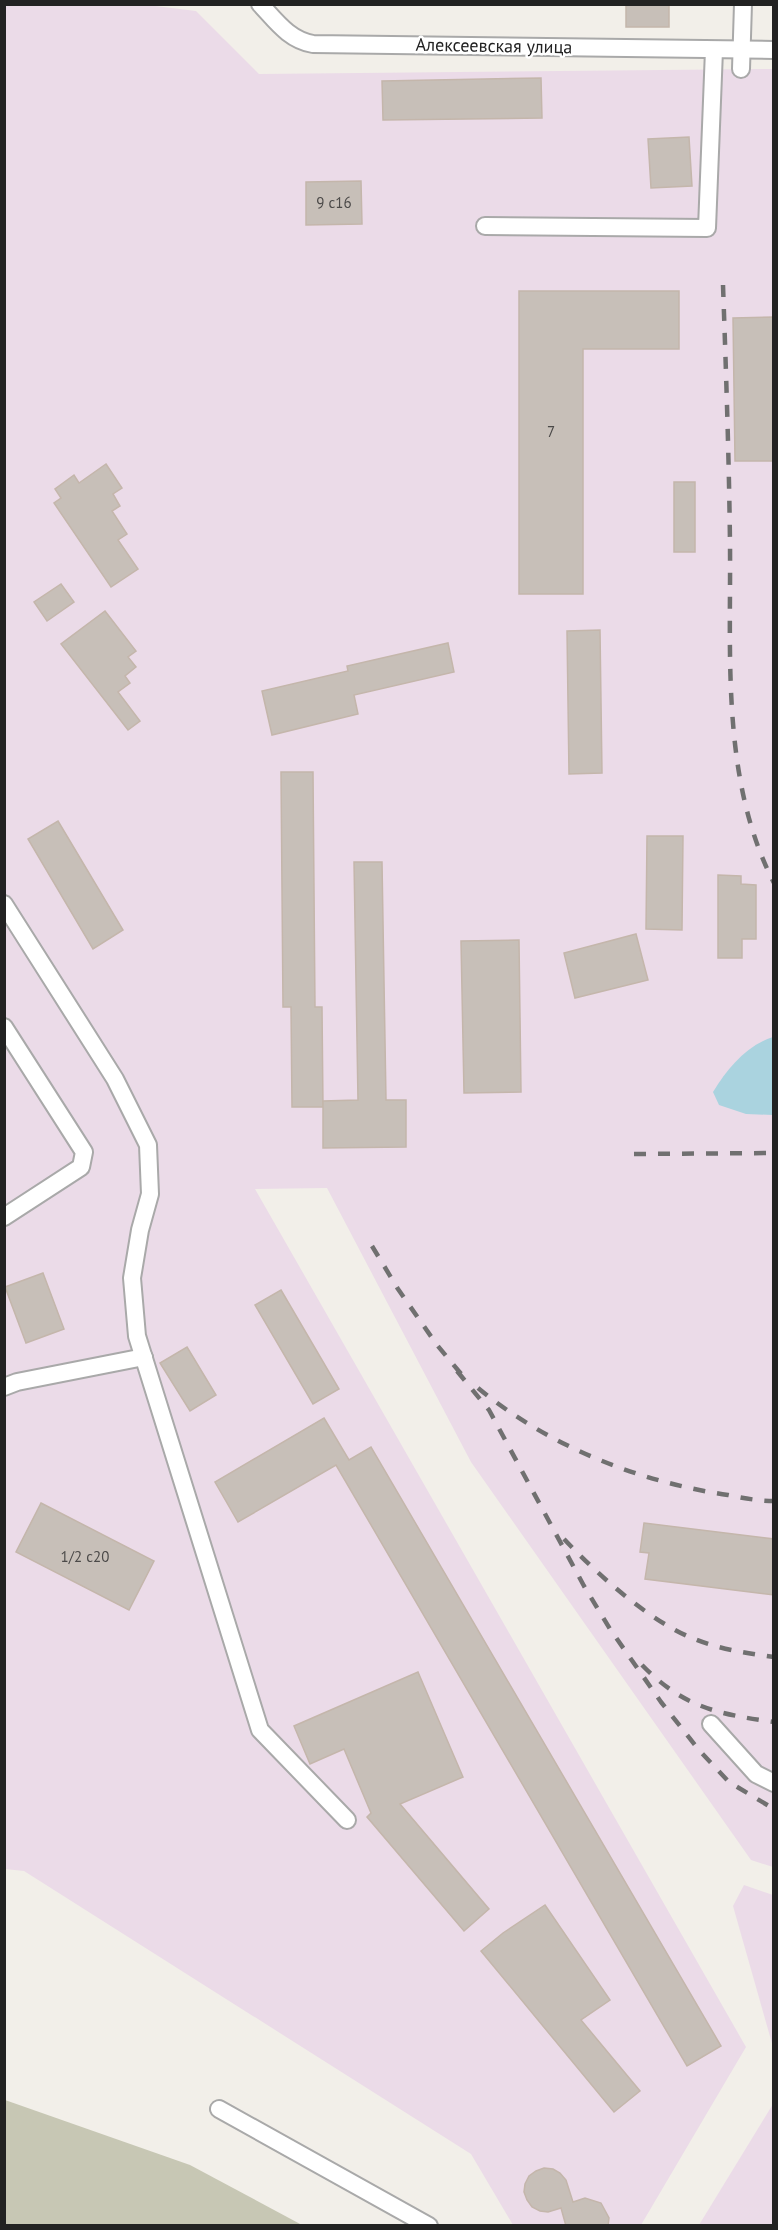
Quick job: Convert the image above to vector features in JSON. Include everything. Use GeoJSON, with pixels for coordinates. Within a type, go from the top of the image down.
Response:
{"type":"FeatureCollection","features":[{"type":"Feature","properties":{"kind":"street","name":"Алексеевская улица"},"geometry":{"type":"LineString","coordinates":[[260,4],[292,37],[313,44],[774,50]]}},
{"type":"Feature","properties":{"kind":"street"},"geometry":{"type":"LineString","coordinates":[[741,69],[743,4]]}},
{"type":"Feature","properties":{"kind":"street"},"geometry":{"type":"LineString","coordinates":[[485,226],[707,228],[714,50]]}},
{"type":"Feature","properties":{"kind":"street"},"geometry":{"type":"LineString","coordinates":[[4,904],[115,1079],[148,1145],[150,1194],[140,1230],[132,1278],[137,1336],[260,1730],[347,1820]]}},
{"type":"Feature","properties":{"kind":"street"},"geometry":{"type":"LineString","coordinates":[[4,1027],[84,1152],[81,1167],[4,1217]]}},
{"type":"Feature","properties":{"kind":"street"},"geometry":{"type":"LineString","coordinates":[[4,1387],[17,1382],[144,1357]]}},
{"type":"Feature","properties":{"kind":"street"},"geometry":{"type":"LineString","coordinates":[[711,1724],[756,1774],[774,1783]]}},
{"type":"Feature","properties":{"kind":"street"},"geometry":{"type":"LineString","coordinates":[[219,2109],[429,2226]]}},
{"type":"Feature","properties":{"kind":"shaded area"},"geometry":{"type":"Polygon","coordinates":[[[139,4],[196,11],[259,74],[773,69],[773,1867],[751,1860],[471,1462],[327,1188],[255,1189],[746,2047],[641,2225],[513,2225],[471,2154],[24,1871],[5,1869],[4,5],[139,4]]]}},
{"type":"Feature","properties":{"kind":"shaded area"},"geometry":{"type":"Polygon","coordinates":[[[744,1885],[773,1895],[773,2047],[733,1906],[744,1885]]]}},
{"type":"Feature","properties":{"kind":"shaded area"},"geometry":{"type":"Polygon","coordinates":[[[5,2100],[190,2165],[302,2225],[5,2225],[5,2100]]]}},
{"type":"Feature","properties":{"kind":"shaded area"},"geometry":{"type":"Polygon","coordinates":[[[773,2104],[773,2225],[699,2225],[773,2104]]]}},
{"type":"Feature","properties":{"kind":"water"},"geometry":{"type":"Polygon","coordinates":[[[773,1037],[773,1115],[746,1114],[719,1105],[713,1092],[725,1075],[746,1052],[773,1037]]]}},
{"type":"Feature","properties":{"kind":"building"},"geometry":{"type":"Polygon","coordinates":[[[626,4],[669,4],[669,27],[626,27],[626,4]]]}},
{"type":"Feature","properties":{"kind":"building"},"geometry":{"type":"Polygon","coordinates":[[[541,78],[542,118],[383,120],[382,81],[541,78]]]}},
{"type":"Feature","properties":{"kind":"building"},"geometry":{"type":"Polygon","coordinates":[[[689,137],[692,186],[651,188],[648,139],[689,137]]]}},
{"type":"Feature","properties":{"kind":"building"},"geometry":{"type":"Polygon","coordinates":[[[361,181],[362,224],[306,225],[306,182],[361,181]]]}},
{"type":"Feature","properties":{"kind":"building"},"geometry":{"type":"Polygon","coordinates":[[[519,291],[679,291],[679,349],[583,349],[583,594],[519,594],[519,291]]]}},
{"type":"Feature","properties":{"kind":"building"},"geometry":{"type":"Polygon","coordinates":[[[774,317],[774,461],[735,461],[733,318],[774,317]]]}},
{"type":"Feature","properties":{"kind":"building"},"geometry":{"type":"Polygon","coordinates":[[[106,464],[122,488],[113,494],[120,506],[112,511],[127,534],[118,540],[138,569],[111,587],[54,503],[61,498],[55,489],[74,475],[79,483],[106,464]]]}},
{"type":"Feature","properties":{"kind":"building"},"geometry":{"type":"Polygon","coordinates":[[[674,482],[695,482],[695,552],[674,552],[674,482]]]}},
{"type":"Feature","properties":{"kind":"building"},"geometry":{"type":"Polygon","coordinates":[[[61,584],[74,602],[47,621],[34,602],[61,584]]]}},
{"type":"Feature","properties":{"kind":"building"},"geometry":{"type":"Polygon","coordinates":[[[105,611],[136,651],[128,657],[136,667],[125,676],[130,683],[118,692],[140,721],[128,730],[61,644],[105,611]]]}},
{"type":"Feature","properties":{"kind":"building"},"geometry":{"type":"Polygon","coordinates":[[[600,630],[602,773],[569,774],[567,631],[600,630]]]}},
{"type":"Feature","properties":{"kind":"building"},"geometry":{"type":"Polygon","coordinates":[[[448,643],[454,672],[354,695],[358,714],[272,735],[262,691],[348,671],[347,666],[448,643]]]}},
{"type":"Feature","properties":{"kind":"building"},"geometry":{"type":"Polygon","coordinates":[[[281,772],[313,772],[315,1007],[322,1007],[323,1107],[292,1107],[291,1007],[283,1007],[281,772]]]}},
{"type":"Feature","properties":{"kind":"building"},"geometry":{"type":"Polygon","coordinates":[[[58,821],[123,930],[93,949],[28,839],[58,821]]]}},
{"type":"Feature","properties":{"kind":"building"},"geometry":{"type":"Polygon","coordinates":[[[647,836],[683,836],[682,930],[646,929],[647,836]]]}},
{"type":"Feature","properties":{"kind":"building"},"geometry":{"type":"Polygon","coordinates":[[[354,862],[382,862],[386,1100],[406,1100],[406,1147],[323,1148],[323,1101],[358,1100],[354,862]]]}},
{"type":"Feature","properties":{"kind":"building"},"geometry":{"type":"Polygon","coordinates":[[[718,875],[741,876],[741,884],[756,885],[756,939],[742,939],[742,958],[718,958],[718,875]]]}},
{"type":"Feature","properties":{"kind":"building"},"geometry":{"type":"Polygon","coordinates":[[[636,934],[648,980],[575,998],[564,953],[636,934]]]}},
{"type":"Feature","properties":{"kind":"building"},"geometry":{"type":"Polygon","coordinates":[[[519,940],[521,1092],[464,1093],[461,941],[519,940]]]}},
{"type":"Feature","properties":{"kind":"building"},"geometry":{"type":"Polygon","coordinates":[[[43,1273],[64,1329],[26,1343],[5,1287],[43,1273]]]}},
{"type":"Feature","properties":{"kind":"building"},"geometry":{"type":"Polygon","coordinates":[[[281,1290],[339,1389],[313,1404],[255,1305],[281,1290]]]}},
{"type":"Feature","properties":{"kind":"building"},"geometry":{"type":"Polygon","coordinates":[[[187,1347],[216,1395],[190,1411],[160,1363],[187,1347]]]}},
{"type":"Feature","properties":{"kind":"building"},"geometry":{"type":"Polygon","coordinates":[[[324,1418],[349,1460],[371,1447],[721,2046],[687,2066],[336,1465],[238,1522],[215,1482],[324,1418]]]}},
{"type":"Feature","properties":{"kind":"building"},"geometry":{"type":"Polygon","coordinates":[[[41,1503],[154,1561],[129,1610],[16,1552],[41,1503]]]}},
{"type":"Feature","properties":{"kind":"building"},"geometry":{"type":"Polygon","coordinates":[[[644,1523],[774,1539],[774,1595],[645,1579],[649,1553],[640,1552],[644,1523]]]}},
{"type":"Feature","properties":{"kind":"building"},"geometry":{"type":"Polygon","coordinates":[[[418,1672],[463,1777],[400,1804],[489,1909],[464,1931],[367,1817],[371,1813],[344,1749],[310,1764],[294,1726],[418,1672]]]}},
{"type":"Feature","properties":{"kind":"building"},"geometry":{"type":"Polygon","coordinates":[[[545,1905],[610,2000],[581,2020],[640,2091],[614,2112],[481,1951],[545,1905]]]}},
{"type":"Feature","properties":{"kind":"building"},"geometry":{"type":"Polygon","coordinates":[[[544,2168],[553,2169],[566,2180],[573,2202],[585,2198],[601,2203],[609,2218],[608,2226],[566,2226],[561,2208],[548,2212],[532,2207],[524,2192],[525,2184],[529,2176],[544,2168]]]}},
{"type":"Feature","properties":{"kind":"railway"},"geometry":{"type":"LineString","coordinates":[[723,285],[729,479],[732,717],[745,802],[757,843],[774,883]]}},
{"type":"Feature","properties":{"kind":"railway"},"geometry":{"type":"LineString","coordinates":[[634,1154],[774,1153]]}},
{"type":"Feature","properties":{"kind":"railway"},"geometry":{"type":"LineString","coordinates":[[372,1246],[398,1289],[437,1345],[462,1375]]}},
{"type":"Feature","properties":{"kind":"railway"},"geometry":{"type":"LineString","coordinates":[[457,1371],[489,1410],[584,1586],[610,1629],[661,1702],[699,1750],[729,1782],[774,1809]]}},
{"type":"Feature","properties":{"kind":"railway"},"geometry":{"type":"LineString","coordinates":[[478,1388],[505,1409],[564,1444],[628,1471],[695,1489],[774,1501]]}},
{"type":"Feature","properties":{"kind":"railway"},"geometry":{"type":"LineString","coordinates":[[564,1539],[624,1595],[675,1630],[712,1645],[774,1657]]}},
{"type":"Feature","properties":{"kind":"railway"},"geometry":{"type":"LineString","coordinates":[[642,1665],[672,1690],[702,1706],[735,1716],[774,1722]]}}]}
